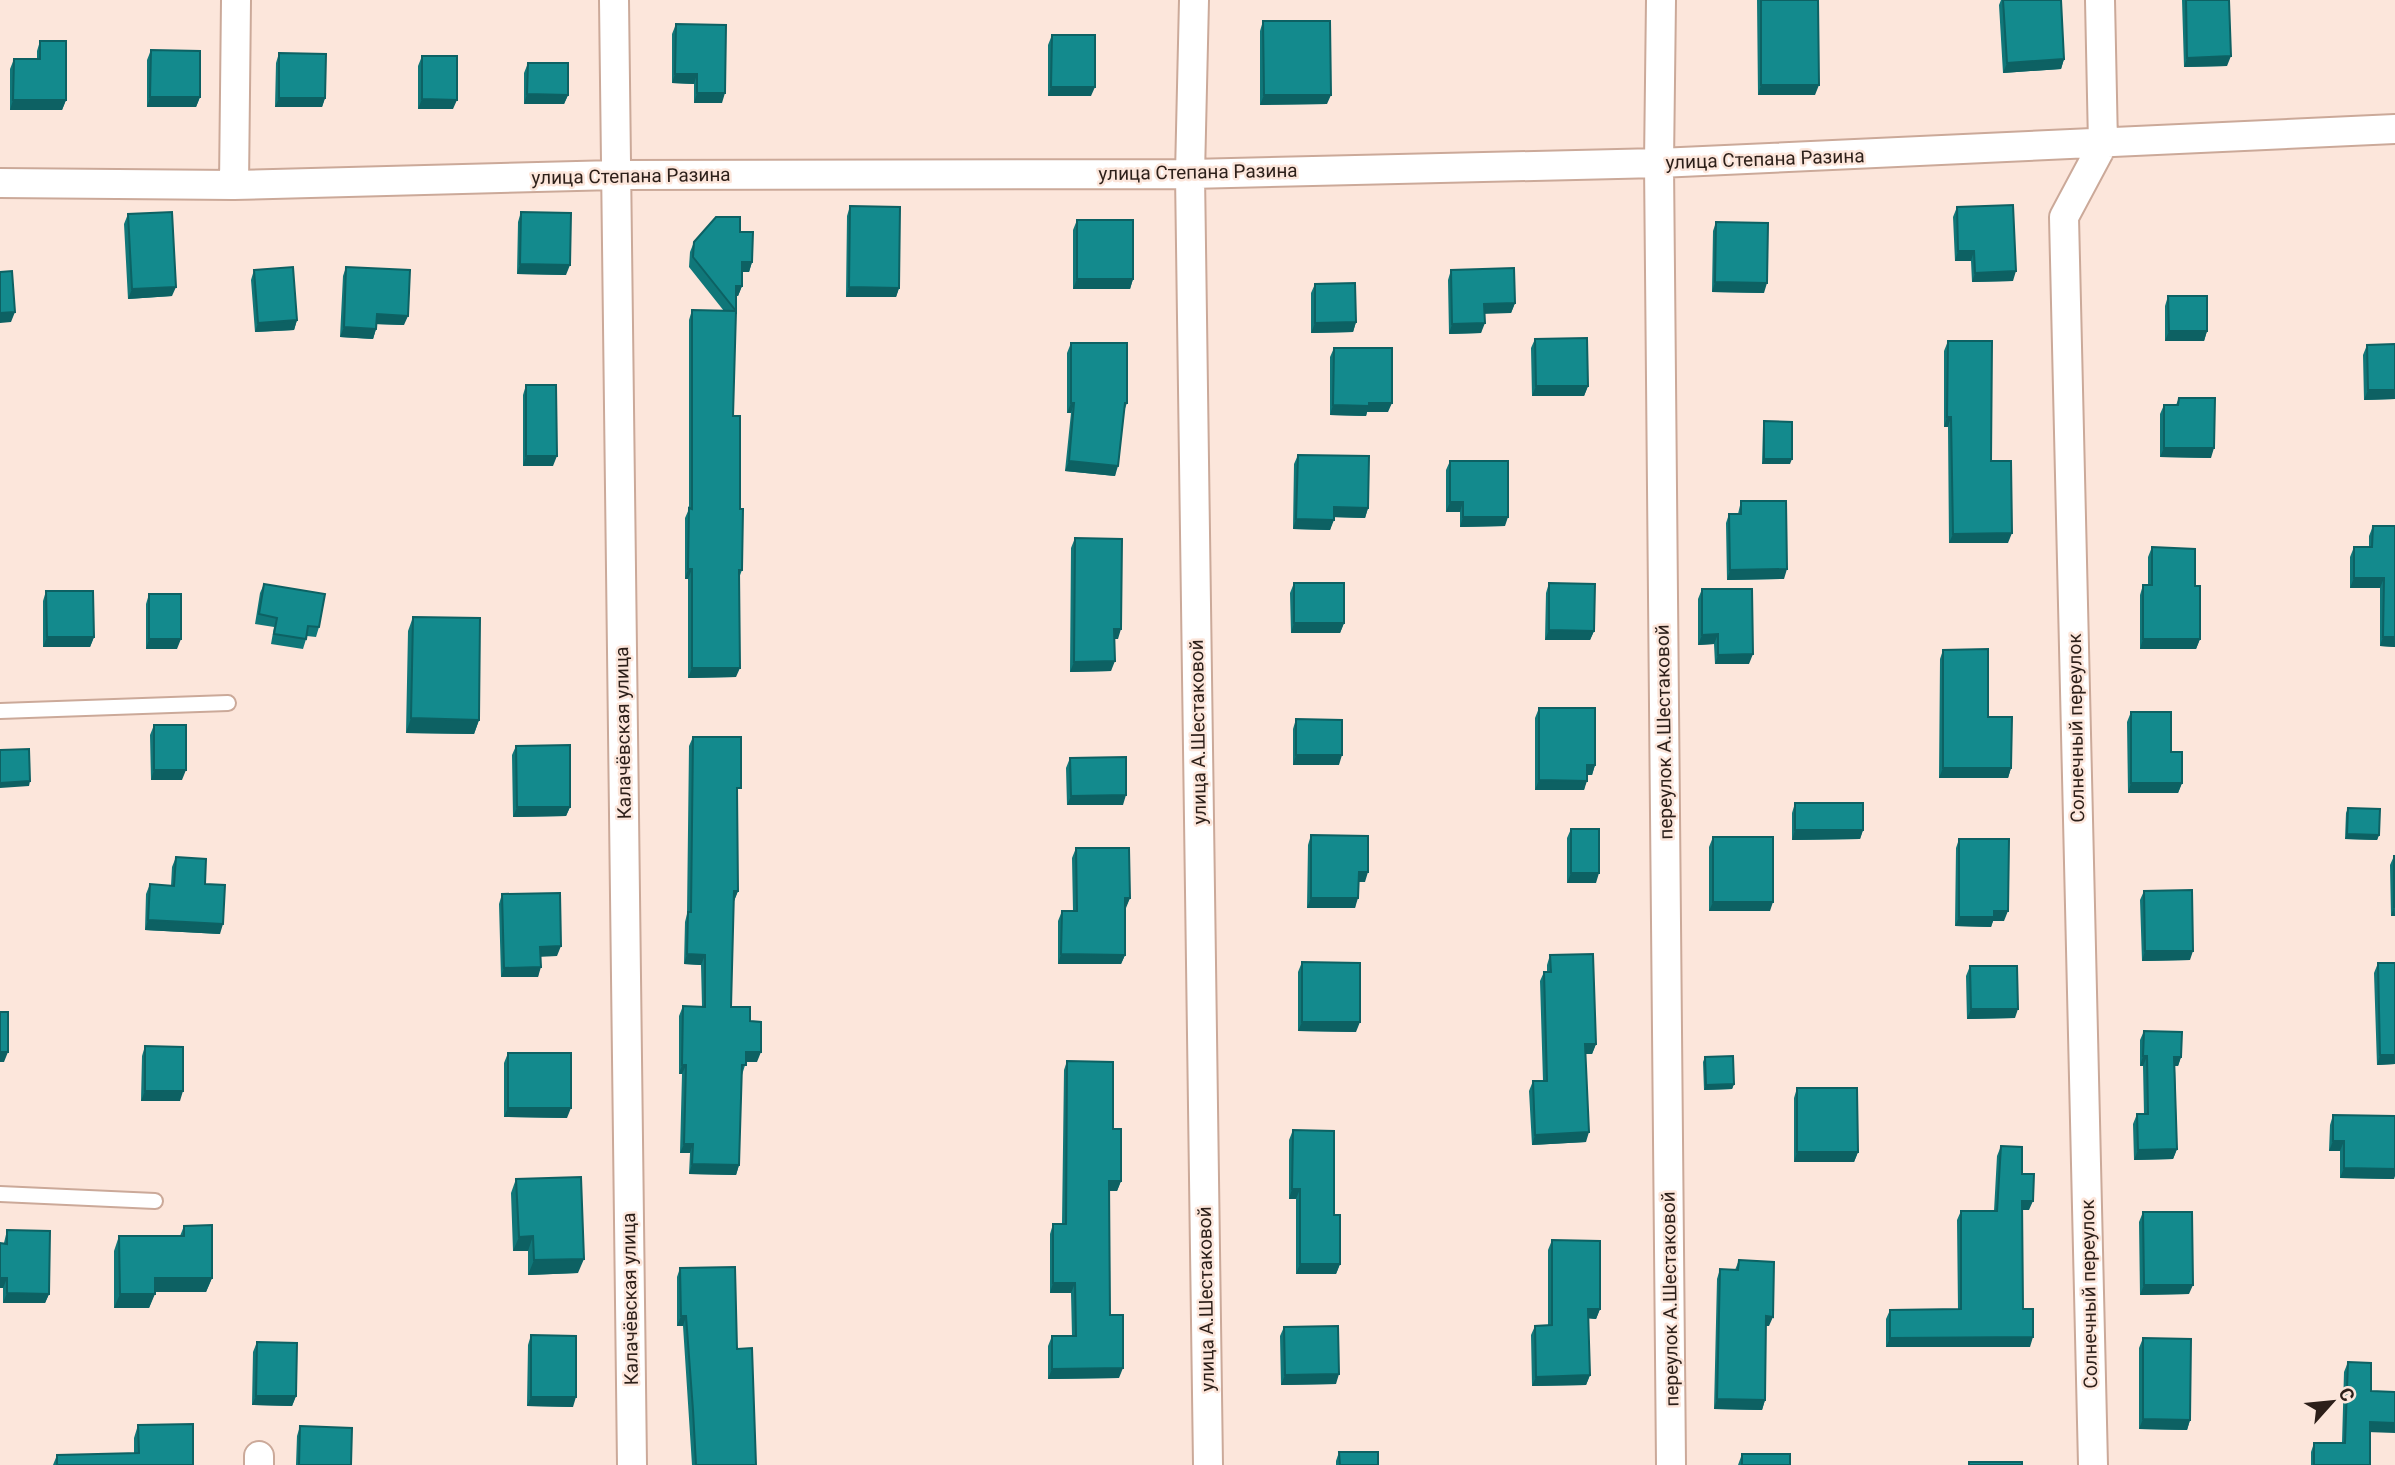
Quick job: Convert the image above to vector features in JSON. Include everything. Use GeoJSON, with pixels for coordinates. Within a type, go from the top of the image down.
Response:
{"type":"FeatureCollection","features":[{"type":"Feature","properties":{"kind":"street"},"geometry":{"type":"LineString","coordinates":[[234,185],[236,0]]}},
{"type":"Feature","properties":{"kind":"street","name":"Калачёвская улица"},"geometry":{"type":"LineString","coordinates":[[614,0],[632,1465]]}},
{"type":"Feature","properties":{"kind":"street","name":"улица А.Шестаковой"},"geometry":{"type":"LineString","coordinates":[[1194,0],[1190,174],[1208,1465]]}},
{"type":"Feature","properties":{"kind":"street","name":"переулок А.Шестаковой"},"geometry":{"type":"LineString","coordinates":[[1661,0],[1659,163],[1671,1465]]}},
{"type":"Feature","properties":{"kind":"street","name":"Солнечный переулок"},"geometry":{"type":"LineString","coordinates":[[2093,1465],[2064,218],[2103,144],[2100,0]]}},
{"type":"Feature","properties":{"kind":"street","name":"улица Степана Разина"},"geometry":{"type":"LineString","coordinates":[[0,183],[234,185],[615,175],[1190,174],[1659,163],[2395,129]]}},
{"type":"Feature","properties":{"kind":"lane"},"geometry":{"type":"LineString","coordinates":[[0,711],[228,703]]}},
{"type":"Feature","properties":{"kind":"lane"},"geometry":{"type":"LineString","coordinates":[[0,1194],[155,1200]]}},
{"type":"Feature","properties":{"kind":"building"},"geometry":{"type":"Polygon","coordinates":[[[1761,0],[1818,0],[1819,85],[1761,85],[1761,0]]]}},
{"type":"Feature","properties":{"kind":"building"},"geometry":{"type":"Polygon","coordinates":[[[2003,0],[2061,0],[2064,59],[2007,63],[2003,0]]]}},
{"type":"Feature","properties":{"kind":"building"},"geometry":{"type":"Polygon","coordinates":[[[2186,0],[2229,0],[2231,56],[2187,58],[2186,0]]]}},
{"type":"Feature","properties":{"kind":"building"},"geometry":{"type":"Polygon","coordinates":[[[1263,21],[1330,21],[1331,95],[1264,95],[1263,21]]]}},
{"type":"Feature","properties":{"kind":"building"},"geometry":{"type":"Polygon","coordinates":[[[676,24],[726,25],[725,93],[697,93],[697,74],[675,74],[676,24]]]}},
{"type":"Feature","properties":{"kind":"building"},"geometry":{"type":"Polygon","coordinates":[[[1052,35],[1095,35],[1095,87],[1051,87],[1052,35]]]}},
{"type":"Feature","properties":{"kind":"building"},"geometry":{"type":"Polygon","coordinates":[[[40,41],[66,41],[66,100],[13,100],[14,59],[40,59],[40,41]]]}},
{"type":"Feature","properties":{"kind":"building"},"geometry":{"type":"Polygon","coordinates":[[[151,50],[200,51],[200,97],[150,97],[151,50]]]}},
{"type":"Feature","properties":{"kind":"building"},"geometry":{"type":"Polygon","coordinates":[[[279,53],[326,54],[325,98],[279,98],[279,53]]]}},
{"type":"Feature","properties":{"kind":"building"},"geometry":{"type":"Polygon","coordinates":[[[422,56],[457,56],[457,100],[422,99],[422,56]]]}},
{"type":"Feature","properties":{"kind":"building"},"geometry":{"type":"Polygon","coordinates":[[[528,63],[568,63],[568,95],[527,94],[528,63]]]}},
{"type":"Feature","properties":{"kind":"building"},"geometry":{"type":"Polygon","coordinates":[[[2013,205],[2016,271],[1975,273],[1974,251],[1958,251],[1957,207],[2013,205]]]}},
{"type":"Feature","properties":{"kind":"building"},"geometry":{"type":"Polygon","coordinates":[[[850,206],[900,207],[899,288],[849,287],[850,206]]]}},
{"type":"Feature","properties":{"kind":"building"},"geometry":{"type":"Polygon","coordinates":[[[172,212],[176,287],[132,289],[128,214],[172,212]]]}},
{"type":"Feature","properties":{"kind":"building"},"geometry":{"type":"Polygon","coordinates":[[[521,212],[571,213],[570,265],[520,264],[521,212]]]}},
{"type":"Feature","properties":{"kind":"building"},"geometry":{"type":"Polygon","coordinates":[[[716,217],[740,217],[740,232],[753,232],[752,262],[742,262],[742,286],[736,286],[736,311],[693,257],[694,242],[716,217]]]}},
{"type":"Feature","properties":{"kind":"building"},"geometry":{"type":"Polygon","coordinates":[[[1077,220],[1133,220],[1133,279],[1077,279],[1077,220]]]}},
{"type":"Feature","properties":{"kind":"building"},"geometry":{"type":"Polygon","coordinates":[[[1716,222],[1768,223],[1767,283],[1715,282],[1716,222]]]}},
{"type":"Feature","properties":{"kind":"building"},"geometry":{"type":"Polygon","coordinates":[[[293,267],[297,320],[258,323],[254,270],[293,267]]]}},
{"type":"Feature","properties":{"kind":"building"},"geometry":{"type":"Polygon","coordinates":[[[346,267],[410,270],[408,316],[377,314],[376,329],[344,327],[346,267]]]}},
{"type":"Feature","properties":{"kind":"building"},"geometry":{"type":"Polygon","coordinates":[[[1514,268],[1515,303],[1484,304],[1485,323],[1452,324],[1451,270],[1514,268]]]}},
{"type":"Feature","properties":{"kind":"building"},"geometry":{"type":"Polygon","coordinates":[[[12,271],[15,312],[0,313],[0,272],[12,271]]]}},
{"type":"Feature","properties":{"kind":"building"},"geometry":{"type":"Polygon","coordinates":[[[1355,283],[1356,322],[1315,323],[1315,284],[1355,283]]]}},
{"type":"Feature","properties":{"kind":"building"},"geometry":{"type":"Polygon","coordinates":[[[2168,296],[2207,296],[2207,331],[2169,331],[2168,296]]]}},
{"type":"Feature","properties":{"kind":"building"},"geometry":{"type":"Polygon","coordinates":[[[692,310],[736,311],[733,416],[740,416],[740,509],[743,509],[742,570],[739,570],[740,668],[692,668],[692,569],[688,569],[689,508],[692,509],[692,310]]]}},
{"type":"Feature","properties":{"kind":"building"},"geometry":{"type":"Polygon","coordinates":[[[1587,338],[1588,386],[1536,386],[1535,339],[1587,338]]]}},
{"type":"Feature","properties":{"kind":"building"},"geometry":{"type":"Polygon","coordinates":[[[1948,341],[1992,341],[1991,461],[2011,461],[2012,533],[1953,534],[1951,417],[1947,417],[1948,341]]]}},
{"type":"Feature","properties":{"kind":"building"},"geometry":{"type":"Polygon","coordinates":[[[1071,343],[1127,343],[1127,403],[1118,466],[1069,461],[1074,403],[1071,403],[1071,343]]]}},
{"type":"Feature","properties":{"kind":"building"},"geometry":{"type":"Polygon","coordinates":[[[2395,344],[2395,390],[2368,390],[2367,345],[2395,344]]]}},
{"type":"Feature","properties":{"kind":"building"},"geometry":{"type":"Polygon","coordinates":[[[1334,348],[1392,348],[1392,403],[1369,403],[1369,406],[1333,405],[1334,348]]]}},
{"type":"Feature","properties":{"kind":"building"},"geometry":{"type":"Polygon","coordinates":[[[526,385],[556,385],[557,456],[526,456],[526,385]]]}},
{"type":"Feature","properties":{"kind":"building"},"geometry":{"type":"Polygon","coordinates":[[[2179,398],[2215,398],[2214,448],[2164,448],[2164,405],[2178,405],[2179,398]]]}},
{"type":"Feature","properties":{"kind":"building"},"geometry":{"type":"Polygon","coordinates":[[[1764,421],[1792,422],[1792,459],[1764,459],[1764,421]]]}},
{"type":"Feature","properties":{"kind":"building"},"geometry":{"type":"Polygon","coordinates":[[[1298,455],[1369,456],[1368,508],[1334,507],[1334,520],[1296,519],[1298,455]]]}},
{"type":"Feature","properties":{"kind":"building"},"geometry":{"type":"Polygon","coordinates":[[[1450,461],[1508,461],[1508,517],[1463,517],[1463,502],[1450,502],[1450,461]]]}},
{"type":"Feature","properties":{"kind":"building"},"geometry":{"type":"Polygon","coordinates":[[[1741,501],[1786,501],[1787,569],[1730,570],[1729,514],[1741,514],[1741,501]]]}},
{"type":"Feature","properties":{"kind":"building"},"geometry":{"type":"Polygon","coordinates":[[[2373,526],[2395,526],[2395,637],[2383,637],[2384,578],[2354,578],[2354,547],[2372,547],[2373,526]]]}},
{"type":"Feature","properties":{"kind":"building"},"geometry":{"type":"Polygon","coordinates":[[[1075,538],[1122,539],[1121,629],[1114,629],[1115,661],[1074,662],[1075,538]]]}},
{"type":"Feature","properties":{"kind":"building"},"geometry":{"type":"Polygon","coordinates":[[[2152,547],[2195,549],[2195,586],[2200,586],[2200,639],[2143,639],[2143,585],[2152,585],[2152,547]]]}},
{"type":"Feature","properties":{"kind":"building"},"geometry":{"type":"Polygon","coordinates":[[[1294,583],[1344,583],[1344,623],[1294,623],[1294,583]]]}},
{"type":"Feature","properties":{"kind":"building"},"geometry":{"type":"Polygon","coordinates":[[[1549,583],[1595,584],[1594,631],[1549,630],[1549,583]]]}},
{"type":"Feature","properties":{"kind":"building"},"geometry":{"type":"Polygon","coordinates":[[[264,584],[325,594],[319,627],[308,626],[306,639],[274,634],[277,618],[259,614],[264,584]]]}},
{"type":"Feature","properties":{"kind":"building"},"geometry":{"type":"Polygon","coordinates":[[[1702,589],[1752,589],[1753,654],[1718,655],[1718,634],[1702,635],[1702,589]]]}},
{"type":"Feature","properties":{"kind":"building"},"geometry":{"type":"Polygon","coordinates":[[[46,591],[93,591],[94,637],[47,637],[46,591]]]}},
{"type":"Feature","properties":{"kind":"building"},"geometry":{"type":"Polygon","coordinates":[[[149,594],[181,594],[181,639],[149,639],[149,594]]]}},
{"type":"Feature","properties":{"kind":"building"},"geometry":{"type":"Polygon","coordinates":[[[413,617],[480,618],[479,720],[411,718],[413,617]]]}},
{"type":"Feature","properties":{"kind":"building"},"geometry":{"type":"Polygon","coordinates":[[[1988,649],[1988,717],[2012,717],[2011,768],[1943,768],[1943,650],[1988,649]]]}},
{"type":"Feature","properties":{"kind":"building"},"geometry":{"type":"Polygon","coordinates":[[[1539,708],[1595,708],[1595,765],[1587,765],[1587,781],[1539,780],[1539,708]]]}},
{"type":"Feature","properties":{"kind":"building"},"geometry":{"type":"Polygon","coordinates":[[[2131,712],[2171,712],[2171,752],[2182,752],[2182,783],[2131,783],[2131,712]]]}},
{"type":"Feature","properties":{"kind":"building"},"geometry":{"type":"Polygon","coordinates":[[[1296,719],[1342,720],[1342,755],[1296,755],[1296,719]]]}},
{"type":"Feature","properties":{"kind":"building"},"geometry":{"type":"Polygon","coordinates":[[[154,725],[186,725],[186,770],[154,770],[154,725]]]}},
{"type":"Feature","properties":{"kind":"building"},"geometry":{"type":"Polygon","coordinates":[[[693,737],[741,737],[741,788],[737,788],[738,891],[734,891],[731,1007],[750,1007],[750,1021],[761,1022],[761,1052],[746,1052],[746,1065],[742,1065],[739,1165],[692,1164],[693,1144],[684,1144],[686,1065],[682,1065],[683,1006],[705,1007],[705,955],[687,954],[688,912],[691,912],[693,737]]]}},
{"type":"Feature","properties":{"kind":"building"},"geometry":{"type":"Polygon","coordinates":[[[570,745],[570,807],[517,807],[516,746],[570,745]]]}},
{"type":"Feature","properties":{"kind":"building"},"geometry":{"type":"Polygon","coordinates":[[[29,749],[30,781],[0,783],[0,750],[29,749]]]}},
{"type":"Feature","properties":{"kind":"building"},"geometry":{"type":"Polygon","coordinates":[[[1126,757],[1126,795],[1071,796],[1070,758],[1126,757]]]}},
{"type":"Feature","properties":{"kind":"building"},"geometry":{"type":"Polygon","coordinates":[[[1795,803],[1863,803],[1863,830],[1795,830],[1795,803]]]}},
{"type":"Feature","properties":{"kind":"building"},"geometry":{"type":"Polygon","coordinates":[[[2348,808],[2380,809],[2379,835],[2347,834],[2348,808]]]}},
{"type":"Feature","properties":{"kind":"building"},"geometry":{"type":"Polygon","coordinates":[[[1571,829],[1599,829],[1599,873],[1571,873],[1571,829]]]}},
{"type":"Feature","properties":{"kind":"building"},"geometry":{"type":"Polygon","coordinates":[[[1311,835],[1368,836],[1368,872],[1359,872],[1358,898],[1311,898],[1311,835]]]}},
{"type":"Feature","properties":{"kind":"building"},"geometry":{"type":"Polygon","coordinates":[[[1713,837],[1773,837],[1773,902],[1713,902],[1713,837]]]}},
{"type":"Feature","properties":{"kind":"building"},"geometry":{"type":"Polygon","coordinates":[[[1959,839],[2009,839],[2008,911],[1994,911],[1994,917],[1959,917],[1959,839]]]}},
{"type":"Feature","properties":{"kind":"building"},"geometry":{"type":"Polygon","coordinates":[[[1076,848],[1129,848],[1130,898],[1125,898],[1125,955],[1061,954],[1062,911],[1077,911],[1076,848]]]}},
{"type":"Feature","properties":{"kind":"building"},"geometry":{"type":"Polygon","coordinates":[[[2395,856],[2395,907],[2394,907],[2395,856]]]}},
{"type":"Feature","properties":{"kind":"building"},"geometry":{"type":"Polygon","coordinates":[[[176,857],[206,859],[205,884],[225,885],[223,924],[148,920],[150,884],[174,886],[176,857]]]}},
{"type":"Feature","properties":{"kind":"building"},"geometry":{"type":"Polygon","coordinates":[[[2192,890],[2193,951],[2145,951],[2144,891],[2192,890]]]}},
{"type":"Feature","properties":{"kind":"building"},"geometry":{"type":"Polygon","coordinates":[[[560,893],[561,946],[540,947],[541,967],[504,968],[502,894],[560,893]]]}},
{"type":"Feature","properties":{"kind":"building"},"geometry":{"type":"Polygon","coordinates":[[[1593,954],[1596,1044],[1585,1044],[1589,1132],[1535,1135],[1533,1081],[1547,1081],[1544,972],[1551,972],[1550,955],[1593,954]]]}},
{"type":"Feature","properties":{"kind":"building"},"geometry":{"type":"Polygon","coordinates":[[[1302,962],[1360,963],[1360,1022],[1302,1022],[1302,962]]]}},
{"type":"Feature","properties":{"kind":"building"},"geometry":{"type":"Polygon","coordinates":[[[2378,963],[2395,963],[2395,1055],[2380,1055],[2378,963]]]}},
{"type":"Feature","properties":{"kind":"building"},"geometry":{"type":"Polygon","coordinates":[[[1970,966],[2017,966],[2018,1009],[1971,1009],[1970,966]]]}},
{"type":"Feature","properties":{"kind":"building"},"geometry":{"type":"Polygon","coordinates":[[[0,1012],[8,1012],[8,1052],[0,1052],[0,1012]]]}},
{"type":"Feature","properties":{"kind":"building"},"geometry":{"type":"Polygon","coordinates":[[[2144,1031],[2182,1032],[2181,1057],[2174,1057],[2177,1149],[2138,1150],[2137,1114],[2148,1114],[2147,1056],[2143,1056],[2144,1031]]]}},
{"type":"Feature","properties":{"kind":"building"},"geometry":{"type":"Polygon","coordinates":[[[145,1046],[183,1047],[183,1091],[145,1091],[145,1046]]]}},
{"type":"Feature","properties":{"kind":"building"},"geometry":{"type":"Polygon","coordinates":[[[508,1053],[571,1053],[571,1108],[508,1108],[508,1053]]]}},
{"type":"Feature","properties":{"kind":"building"},"geometry":{"type":"Polygon","coordinates":[[[1733,1056],[1734,1084],[1706,1085],[1705,1057],[1733,1056]]]}},
{"type":"Feature","properties":{"kind":"building"},"geometry":{"type":"Polygon","coordinates":[[[1067,1061],[1113,1062],[1113,1129],[1121,1129],[1121,1181],[1109,1181],[1110,1315],[1123,1315],[1123,1368],[1052,1369],[1052,1336],[1076,1336],[1075,1283],[1053,1283],[1053,1224],[1066,1224],[1067,1061]]]}},
{"type":"Feature","properties":{"kind":"building"},"geometry":{"type":"Polygon","coordinates":[[[1797,1088],[1857,1088],[1858,1152],[1797,1152],[1797,1088]]]}},
{"type":"Feature","properties":{"kind":"building"},"geometry":{"type":"Polygon","coordinates":[[[2333,1115],[2395,1116],[2395,1169],[2344,1168],[2344,1141],[2333,1141],[2333,1115]]]}},
{"type":"Feature","properties":{"kind":"building"},"geometry":{"type":"Polygon","coordinates":[[[1293,1130],[1334,1131],[1334,1215],[1340,1215],[1340,1264],[1300,1264],[1300,1189],[1292,1189],[1293,1130]]]}},
{"type":"Feature","properties":{"kind":"building"},"geometry":{"type":"Polygon","coordinates":[[[2001,1146],[2022,1147],[2022,1174],[2034,1174],[2033,1201],[2022,1201],[2023,1309],[2033,1309],[2033,1337],[1890,1338],[1890,1310],[1961,1309],[1961,1211],[1997,1211],[2001,1146]]]}},
{"type":"Feature","properties":{"kind":"building"},"geometry":{"type":"Polygon","coordinates":[[[581,1177],[584,1259],[534,1260],[533,1236],[519,1237],[516,1179],[581,1177]]]}},
{"type":"Feature","properties":{"kind":"building"},"geometry":{"type":"Polygon","coordinates":[[[2143,1212],[2192,1212],[2193,1285],[2144,1285],[2143,1212]]]}},
{"type":"Feature","properties":{"kind":"building"},"geometry":{"type":"Polygon","coordinates":[[[212,1225],[212,1278],[155,1278],[155,1294],[120,1294],[119,1236],[184,1236],[184,1226],[212,1225]]]}},
{"type":"Feature","properties":{"kind":"building"},"geometry":{"type":"Polygon","coordinates":[[[7,1230],[50,1231],[49,1294],[7,1293],[7,1278],[0,1278],[0,1243],[7,1244],[7,1230]]]}},
{"type":"Feature","properties":{"kind":"building"},"geometry":{"type":"Polygon","coordinates":[[[1552,1240],[1600,1241],[1600,1309],[1588,1309],[1590,1375],[1536,1377],[1535,1326],[1552,1325],[1552,1240]]]}},
{"type":"Feature","properties":{"kind":"building"},"geometry":{"type":"Polygon","coordinates":[[[1739,1260],[1774,1262],[1773,1317],[1766,1316],[1765,1400],[1717,1399],[1720,1269],[1738,1270],[1739,1260]]]}},
{"type":"Feature","properties":{"kind":"building"},"geometry":{"type":"Polygon","coordinates":[[[735,1267],[737,1349],[752,1348],[756,1465],[696,1465],[686,1316],[681,1316],[680,1268],[735,1267]]]}},
{"type":"Feature","properties":{"kind":"building"},"geometry":{"type":"Polygon","coordinates":[[[1338,1326],[1339,1374],[1285,1375],[1284,1327],[1338,1326]]]}},
{"type":"Feature","properties":{"kind":"building"},"geometry":{"type":"Polygon","coordinates":[[[531,1335],[576,1336],[576,1397],[531,1397],[531,1335]]]}},
{"type":"Feature","properties":{"kind":"building"},"geometry":{"type":"Polygon","coordinates":[[[2143,1338],[2191,1339],[2190,1420],[2143,1419],[2143,1338]]]}},
{"type":"Feature","properties":{"kind":"building"},"geometry":{"type":"Polygon","coordinates":[[[257,1342],[297,1343],[296,1396],[256,1396],[257,1342]]]}},
{"type":"Feature","properties":{"kind":"building"},"geometry":{"type":"Polygon","coordinates":[[[2348,1362],[2371,1363],[2371,1391],[2395,1392],[2395,1423],[2370,1422],[2370,1465],[2314,1465],[2314,1443],[2345,1443],[2348,1362]]]}},
{"type":"Feature","properties":{"kind":"building"},"geometry":{"type":"Polygon","coordinates":[[[193,1424],[193,1465],[57,1465],[57,1455],[139,1453],[138,1425],[193,1424]]]}},
{"type":"Feature","properties":{"kind":"building"},"geometry":{"type":"Polygon","coordinates":[[[300,1426],[352,1428],[351,1465],[299,1465],[300,1426]]]}},
{"type":"Feature","properties":{"kind":"building"},"geometry":{"type":"Polygon","coordinates":[[[1339,1452],[1378,1452],[1378,1465],[1340,1465],[1339,1452]]]}},
{"type":"Feature","properties":{"kind":"building"},"geometry":{"type":"Polygon","coordinates":[[[1742,1454],[1790,1454],[1790,1465],[1742,1465],[1742,1454]]]}},
{"type":"Feature","properties":{"kind":"building"},"geometry":{"type":"Polygon","coordinates":[[[1969,1462],[2022,1462],[2022,1465],[1969,1465],[1969,1462]]]}}]}
